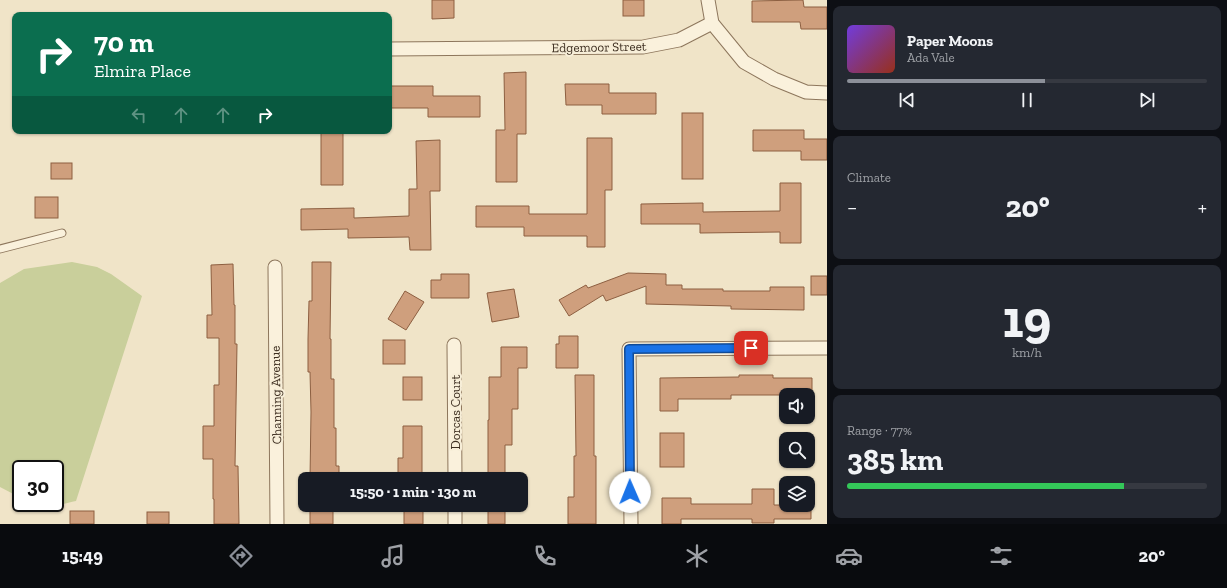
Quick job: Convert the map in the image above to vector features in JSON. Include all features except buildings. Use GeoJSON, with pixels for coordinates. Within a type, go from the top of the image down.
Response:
{"type":"FeatureCollection","features":[{"type":"Feature","properties":{"kind":"street"},"geometry":{"type":"LineString","coordinates":[[708,0],[712,23],[744,62],[774,79],[806,92],[827,94]]}},
{"type":"Feature","properties":{"kind":"street","name":"Edgemoor Street"},"geometry":{"type":"LineString","coordinates":[[392,50],[643,47],[678,40],[712,23]]}},
{"type":"Feature","properties":{"kind":"street","name":"Channing Avenue"},"geometry":{"type":"LineString","coordinates":[[275,267],[277,524]]}},
{"type":"Feature","properties":{"kind":"street","name":"Dorcas Court"},"geometry":{"type":"LineString","coordinates":[[454,345],[455,472]]}},
{"type":"Feature","properties":{"kind":"street"},"geometry":{"type":"LineString","coordinates":[[631,524],[629,349],[827,348]]}},
{"type":"Feature","properties":{"kind":"street"},"geometry":{"type":"LineString","coordinates":[[455,512],[455,524]]}},
{"type":"Feature","properties":{"kind":"lane"},"geometry":{"type":"LineString","coordinates":[[0,249],[62,233]]}},
{"type":"Feature","properties":{"kind":"green space"},"geometry":{"type":"Polygon","coordinates":[[[72,262],[97,267],[111,274],[142,296],[76,501],[64,504],[64,460],[12,460],[12,493],[0,487],[0,283],[24,269],[72,262]]]}},
{"type":"Feature","properties":{"kind":"route"},"geometry":{"type":"LineString","coordinates":[[630,492],[629,349],[751,348]]}}]}
